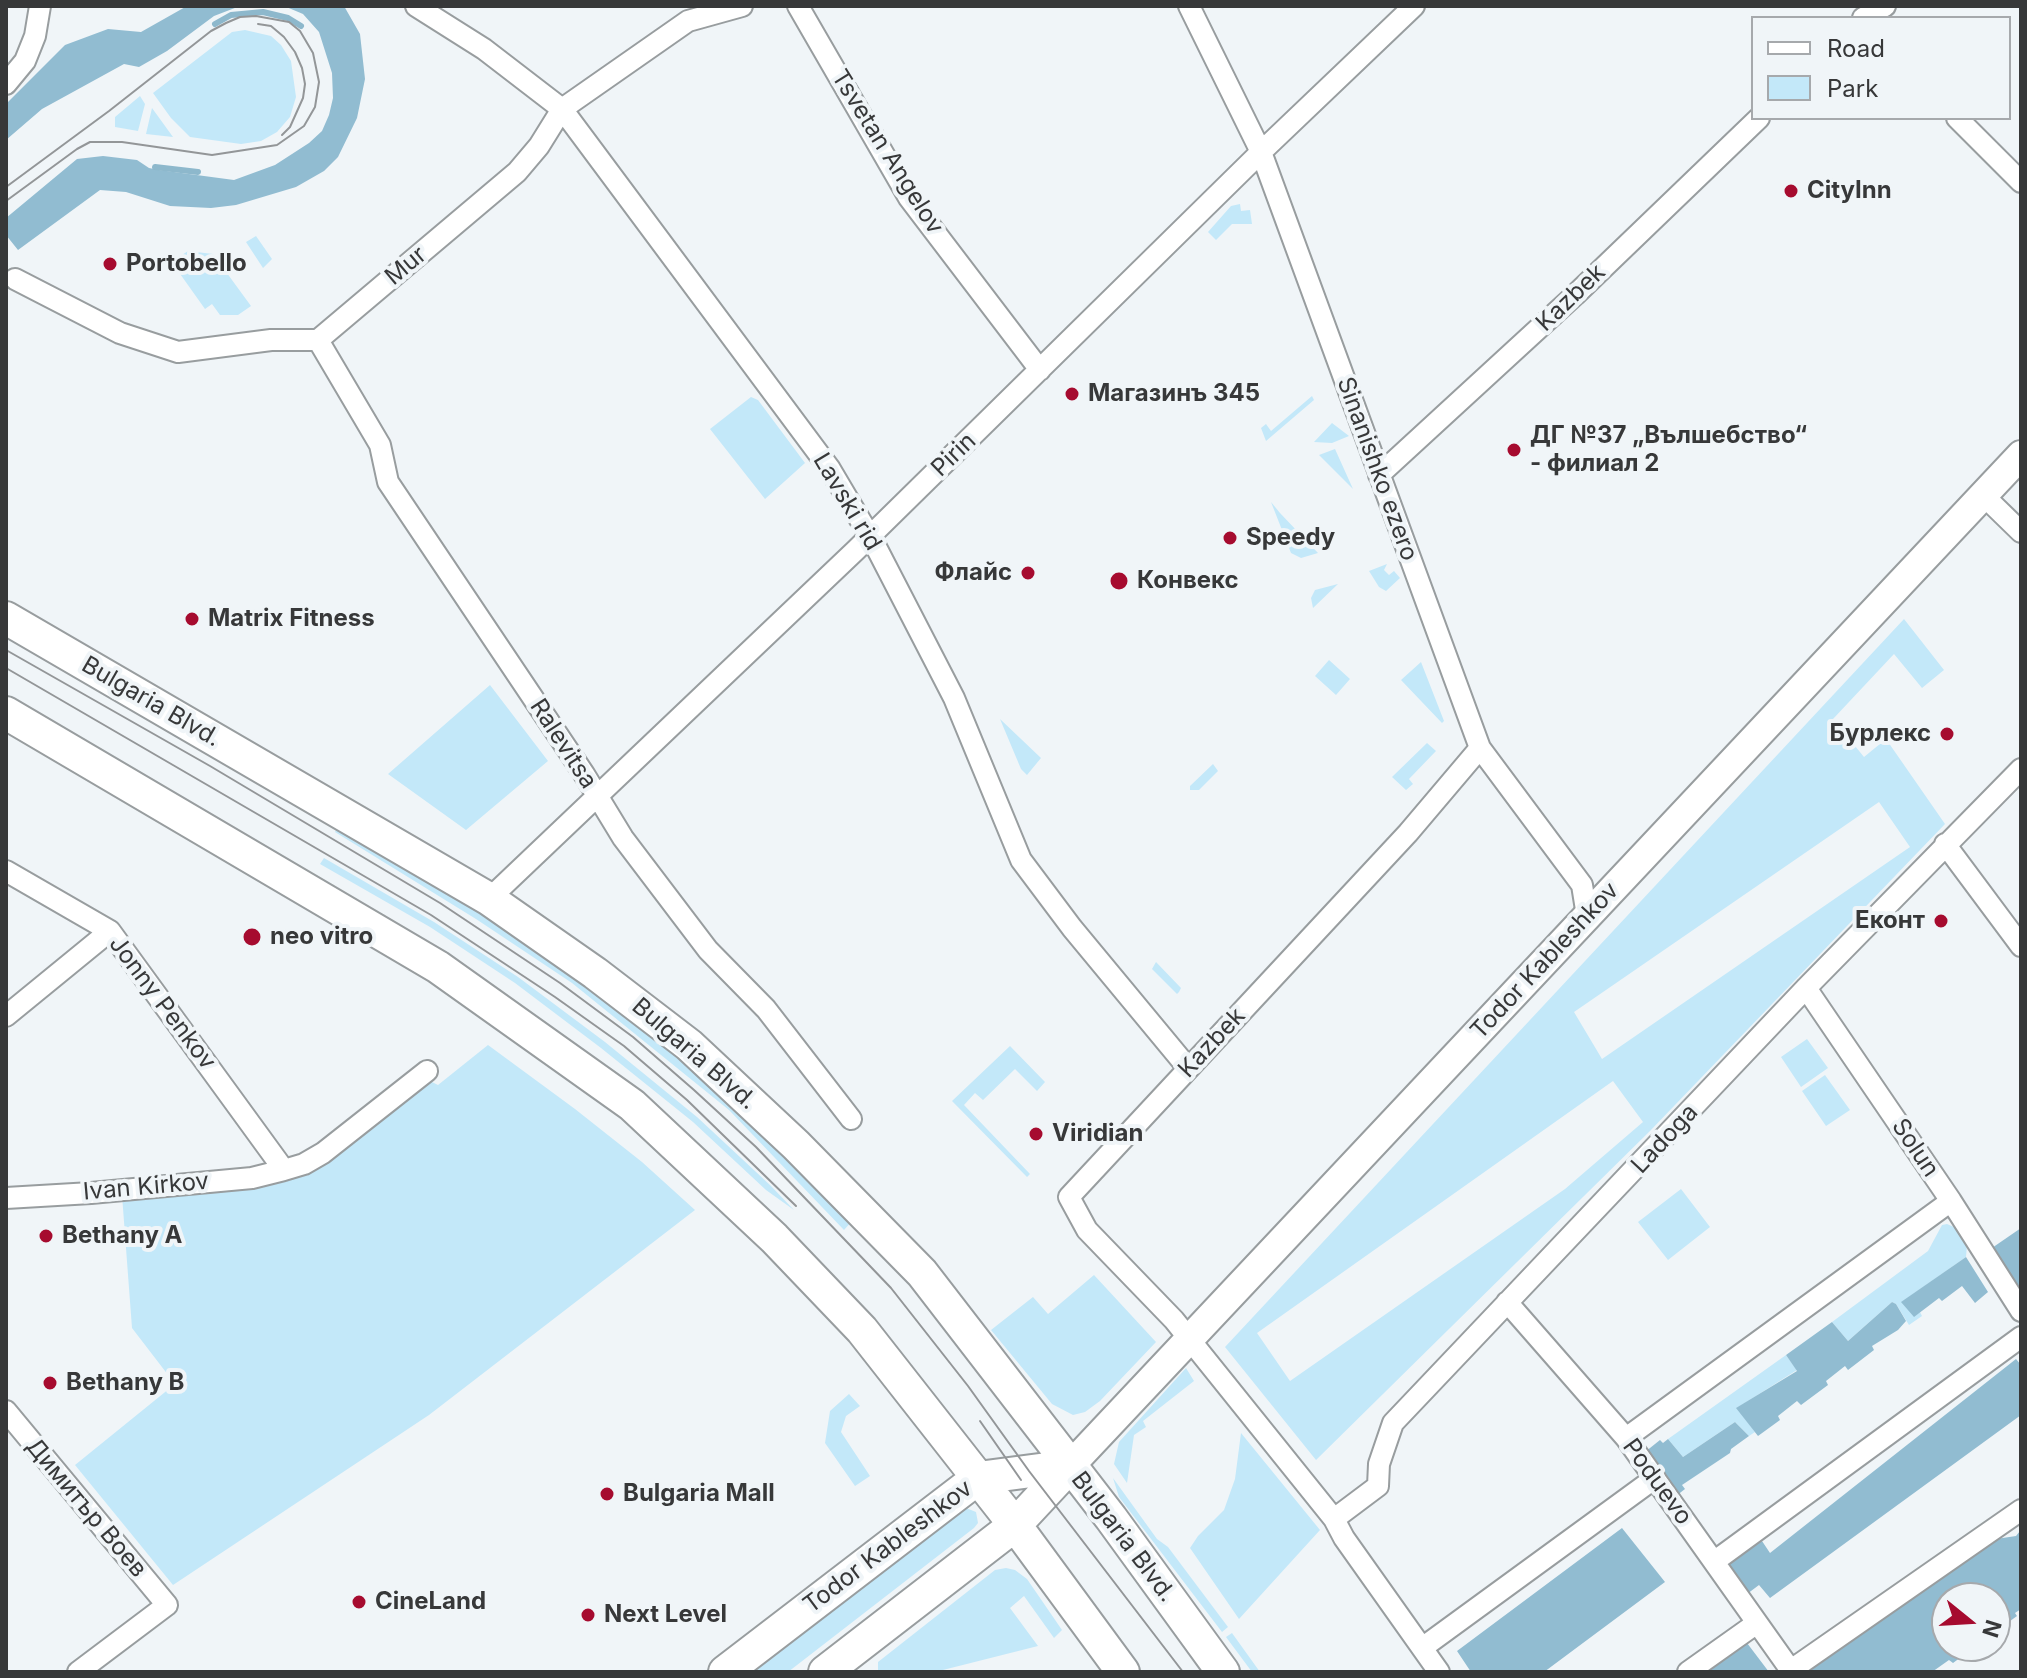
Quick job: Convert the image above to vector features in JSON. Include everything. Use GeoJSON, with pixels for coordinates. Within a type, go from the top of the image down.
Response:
{"type":"FeatureCollection","features":[{"type":"Feature","properties":{"kind":"main road","name":"Todor Kableshkov"},"geometry":{"type":"LineString","coordinates":[[825,1672],[1015,1525],[2021,455]]}},
{"type":"Feature","properties":{"kind":"main road","name":"Bulgaria Blvd."},"geometry":{"type":"LineString","coordinates":[[6,618],[489,899],[595,973],[689,1045],[796,1145],[922,1273],[1223,1672]]}},
{"type":"Feature","properties":{"kind":"main road"},"geometry":{"type":"LineString","coordinates":[[6,713],[438,967],[632,1105],[774,1238],[862,1330],[1015,1525],[1123,1672]]}},
{"type":"Feature","properties":{"kind":"main road","name":"Todor Kableshkov"},"geometry":{"type":"LineString","coordinates":[[725,1672],[978,1478],[1070,1466]]}},
{"type":"Feature","properties":{"kind":"street"},"geometry":{"type":"LineString","coordinates":[[6,84],[25,61],[35,36],[40,6]]}},
{"type":"Feature","properties":{"kind":"street","name":"Lavski rid"},"geometry":{"type":"LineString","coordinates":[[416,6],[484,49],[562,109],[830,469],[870,536],[954,698],[1021,860],[1072,928],[1188,1068]]}},
{"type":"Feature","properties":{"kind":"street","name":"Mur"},"geometry":{"type":"LineString","coordinates":[[318,340],[517,172],[539,146],[562,109],[688,21],[742,6]]}},
{"type":"Feature","properties":{"kind":"street","name":"Tsvetan Angelov"},"geometry":{"type":"LineString","coordinates":[[798,6],[909,198],[1040,370]]}},
{"type":"Feature","properties":{"kind":"street","name":"Sinanishko ezero"},"geometry":{"type":"LineString","coordinates":[[1189,6],[1261,152],[1480,748],[1582,885],[1587,916]]}},
{"type":"Feature","properties":{"kind":"street","name":"Pirin"},"geometry":{"type":"LineString","coordinates":[[489,899],[870,536],[1414,6]]}},
{"type":"Feature","properties":{"kind":"street"},"geometry":{"type":"LineString","coordinates":[[1863,14],[1885,6]]}},
{"type":"Feature","properties":{"kind":"street","name":"Kazbek"},"geometry":{"type":"LineString","coordinates":[[1379,475],[1407,453],[1757,120]]}},
{"type":"Feature","properties":{"kind":"street"},"geometry":{"type":"LineString","coordinates":[[1959,120],[2021,182]]}},
{"type":"Feature","properties":{"kind":"street"},"geometry":{"type":"LineString","coordinates":[[15,279],[120,333],[178,352],[271,340],[318,340]]}},
{"type":"Feature","properties":{"kind":"street","name":"Ralevitsa"},"geometry":{"type":"LineString","coordinates":[[318,340],[380,445],[388,482],[623,838],[708,950],[766,1009],[851,1119]]}},
{"type":"Feature","properties":{"kind":"street"},"geometry":{"type":"LineString","coordinates":[[1983,495],[2021,532]]}},
{"type":"Feature","properties":{"kind":"street","name":"Kazbek"},"geometry":{"type":"LineString","coordinates":[[1190,1338],[1087,1230],[1069,1197],[1408,833],[1480,748]]}},
{"type":"Feature","properties":{"kind":"street","name":"Ladoga"},"geometry":{"type":"LineString","coordinates":[[1334,1519],[1378,1486],[1379,1464],[1393,1423],[1806,988],[2021,769]]}},
{"type":"Feature","properties":{"kind":"street"},"geometry":{"type":"LineString","coordinates":[[1945,844],[2021,946]]}},
{"type":"Feature","properties":{"kind":"street","name":"Jonny Penkov"},"geometry":{"type":"LineString","coordinates":[[6,871],[110,931],[284,1170]]}},
{"type":"Feature","properties":{"kind":"street"},"geometry":{"type":"LineString","coordinates":[[6,1016],[110,931]]}},
{"type":"Feature","properties":{"kind":"street","name":"Solun"},"geometry":{"type":"LineString","coordinates":[[1806,988],[1951,1201],[2021,1311]]}},
{"type":"Feature","properties":{"kind":"street","name":"Ivan Kirkov"},"geometry":{"type":"LineString","coordinates":[[6,1198],[252,1178],[304,1164],[323,1153],[427,1071]]}},
{"type":"Feature","properties":{"kind":"street"},"geometry":{"type":"LineString","coordinates":[[1626,1438],[1951,1201]]}},
{"type":"Feature","properties":{"kind":"street","name":"Poduevo"},"geometry":{"type":"LineString","coordinates":[[1507,1302],[1626,1438],[1792,1671]]}},
{"type":"Feature","properties":{"kind":"street"},"geometry":{"type":"LineString","coordinates":[[1715,1561],[2021,1337]]}},
{"type":"Feature","properties":{"kind":"street"},"geometry":{"type":"LineString","coordinates":[[1190,1338],[1334,1519],[1439,1672]]}},
{"type":"Feature","properties":{"kind":"street","name":"Димитър Воев"},"geometry":{"type":"LineString","coordinates":[[6,1411],[167,1605],[78,1672]]}},
{"type":"Feature","properties":{"kind":"street"},"geometry":{"type":"LineString","coordinates":[[1422,1648],[1655,1478]]}},
{"type":"Feature","properties":{"kind":"street"},"geometry":{"type":"LineString","coordinates":[[1792,1671],[2021,1510]]}},
{"type":"Feature","properties":{"kind":"street"},"geometry":{"type":"LineString","coordinates":[[1688,1672],[1757,1623]]}},
{"type":"Feature","properties":{"kind":"green space"},"geometry":{"type":"Polygon","coordinates":[[[245,30],[271,36],[291,61],[296,97],[290,117],[277,132],[261,141],[241,144],[190,137],[153,93],[232,32],[245,30]]]}},
{"type":"Feature","properties":{"kind":"green space"},"geometry":{"type":"Polygon","coordinates":[[[140,96],[145,104],[138,131],[115,127],[115,117],[140,96]]]}},
{"type":"Feature","properties":{"kind":"green space"},"geometry":{"type":"Polygon","coordinates":[[[152,108],[173,137],[146,134],[152,108]]]}},
{"type":"Feature","properties":{"kind":"green space"},"geometry":{"type":"Polygon","coordinates":[[[1240,204],[1241,211],[1250,210],[1252,224],[1232,224],[1216,240],[1208,232],[1231,206],[1240,204]]]}},
{"type":"Feature","properties":{"kind":"green space"},"geometry":{"type":"Polygon","coordinates":[[[256,236],[272,259],[263,268],[246,242],[256,236]]]}},
{"type":"Feature","properties":{"kind":"green space"},"geometry":{"type":"Polygon","coordinates":[[[188,251],[213,254],[251,306],[238,315],[220,315],[212,304],[205,309],[178,271],[185,265],[179,257],[188,251]]]}},
{"type":"Feature","properties":{"kind":"green space"},"geometry":{"type":"Polygon","coordinates":[[[1312,396],[1314,400],[1266,441],[1261,428],[1266,424],[1271,431],[1312,396]]]}},
{"type":"Feature","properties":{"kind":"green space"},"geometry":{"type":"Polygon","coordinates":[[[751,397],[758,400],[805,463],[765,499],[710,429],[751,397]]]}},
{"type":"Feature","properties":{"kind":"green space"},"geometry":{"type":"Polygon","coordinates":[[[1332,423],[1349,436],[1332,443],[1314,442],[1332,423]]]}},
{"type":"Feature","properties":{"kind":"green space"},"geometry":{"type":"Polygon","coordinates":[[[1335,449],[1353,489],[1319,455],[1335,449]]]}},
{"type":"Feature","properties":{"kind":"green space"},"geometry":{"type":"Polygon","coordinates":[[[1271,502],[1318,553],[1301,558],[1291,553],[1271,502]]]}},
{"type":"Feature","properties":{"kind":"green space"},"geometry":{"type":"Polygon","coordinates":[[[1387,564],[1384,570],[1389,575],[1394,571],[1400,578],[1386,591],[1379,587],[1369,571],[1387,564]]]}},
{"type":"Feature","properties":{"kind":"green space"},"geometry":{"type":"Polygon","coordinates":[[[1338,584],[1313,608],[1311,598],[1315,590],[1338,584]]]}},
{"type":"Feature","properties":{"kind":"green space"},"geometry":{"type":"Polygon","coordinates":[[[1904,619],[1944,670],[1922,688],[1894,654],[1833,719],[1864,757],[1886,739],[1945,824],[1650,1131],[1316,1460],[1225,1347],[1904,619]],[[1879,802],[1574,1012],[1602,1059],[1910,847],[1879,802]],[[1613,1081],[1257,1333],[1290,1381],[1565,1189],[1643,1122],[1613,1081]]]}},
{"type":"Feature","properties":{"kind":"green space"},"geometry":{"type":"Polygon","coordinates":[[[1329,660],[1350,679],[1336,695],[1315,676],[1329,660]]]}},
{"type":"Feature","properties":{"kind":"green space"},"geometry":{"type":"Polygon","coordinates":[[[1421,662],[1444,721],[1442,723],[1401,680],[1421,662]]]}},
{"type":"Feature","properties":{"kind":"green space"},"geometry":{"type":"Polygon","coordinates":[[[490,685],[548,761],[466,830],[388,774],[490,685]]]}},
{"type":"Feature","properties":{"kind":"green space"},"geometry":{"type":"Polygon","coordinates":[[[1000,719],[1041,758],[1027,775],[1021,769],[1000,719]]]}},
{"type":"Feature","properties":{"kind":"green space"},"geometry":{"type":"Polygon","coordinates":[[[1427,743],[1436,751],[1409,779],[1413,784],[1406,790],[1392,777],[1427,743]]]}},
{"type":"Feature","properties":{"kind":"green space"},"geometry":{"type":"Polygon","coordinates":[[[1213,764],[1218,771],[1199,790],[1190,790],[1190,786],[1213,764]]]}},
{"type":"Feature","properties":{"kind":"green space"},"geometry":{"type":"Polygon","coordinates":[[[338,826],[482,911],[578,976],[734,1102],[853,1220],[844,1230],[729,1110],[572,983],[335,832],[338,826]]]}},
{"type":"Feature","properties":{"kind":"green space"},"geometry":{"type":"Polygon","coordinates":[[[324,858],[434,922],[518,977],[605,1042],[697,1117],[794,1210],[766,1190],[693,1122],[515,983],[430,927],[320,864],[324,858]]]}},
{"type":"Feature","properties":{"kind":"green space"},"geometry":{"type":"Polygon","coordinates":[[[1156,962],[1181,988],[1177,994],[1152,969],[1156,962]]]}},
{"type":"Feature","properties":{"kind":"green space"},"geometry":{"type":"Polygon","coordinates":[[[1807,1039],[1828,1068],[1801,1087],[1781,1057],[1807,1039]]]}},
{"type":"Feature","properties":{"kind":"green space"},"geometry":{"type":"Polygon","coordinates":[[[488,1045],[642,1162],[695,1210],[429,1415],[173,1585],[75,1465],[175,1384],[132,1328],[122,1195],[271,1183],[314,1170],[426,1079],[438,1085],[488,1045]]]}},
{"type":"Feature","properties":{"kind":"green space"},"geometry":{"type":"Polygon","coordinates":[[[1010,1046],[1045,1082],[1037,1091],[1015,1069],[983,1100],[975,1093],[964,1105],[1030,1174],[1027,1177],[952,1101],[1010,1046]]]}},
{"type":"Feature","properties":{"kind":"green space"},"geometry":{"type":"Polygon","coordinates":[[[1825,1075],[1850,1110],[1826,1126],[1802,1091],[1825,1075]]]}},
{"type":"Feature","properties":{"kind":"green space"},"geometry":{"type":"Polygon","coordinates":[[[1681,1189],[1710,1227],[1668,1260],[1638,1222],[1681,1189]]]}},
{"type":"Feature","properties":{"kind":"green space"},"geometry":{"type":"Polygon","coordinates":[[[1942,1225],[1954,1227],[1967,1245],[1966,1257],[1902,1302],[1914,1316],[1920,1312],[1922,1316],[1909,1325],[1892,1302],[1848,1341],[1832,1322],[1928,1251],[1942,1225]]]}},
{"type":"Feature","properties":{"kind":"green space"},"geometry":{"type":"Polygon","coordinates":[[[1094,1275],[1156,1342],[1100,1401],[1085,1412],[1073,1415],[1052,1404],[991,1330],[1033,1297],[1048,1314],[1094,1275]]]}},
{"type":"Feature","properties":{"kind":"green space"},"geometry":{"type":"Polygon","coordinates":[[[1786,1355],[1797,1370],[1737,1408],[1755,1432],[1749,1436],[1735,1422],[1683,1457],[1668,1439],[1786,1355]]]}},
{"type":"Feature","properties":{"kind":"green space"},"geometry":{"type":"Polygon","coordinates":[[[1186,1368],[1194,1381],[1143,1421],[1146,1427],[1134,1435],[1127,1483],[1114,1464],[1119,1442],[1186,1368]]]}},
{"type":"Feature","properties":{"kind":"green space"},"geometry":{"type":"Polygon","coordinates":[[[849,1394],[860,1406],[846,1416],[841,1432],[870,1476],[855,1486],[825,1443],[830,1411],[849,1394]]]}},
{"type":"Feature","properties":{"kind":"green space"},"geometry":{"type":"Polygon","coordinates":[[[1241,1433],[1320,1530],[1239,1619],[1190,1548],[1224,1510],[1235,1479],[1241,1433]]]}},
{"type":"Feature","properties":{"kind":"green space"},"geometry":{"type":"Polygon","coordinates":[[[1113,1478],[1157,1539],[1168,1547],[1228,1627],[1222,1632],[1119,1497],[1113,1478]]]}},
{"type":"Feature","properties":{"kind":"green space"},"geometry":{"type":"Polygon","coordinates":[[[966,1508],[976,1512],[978,1523],[974,1528],[788,1672],[752,1672],[966,1508]]]}},
{"type":"Feature","properties":{"kind":"green space"},"geometry":{"type":"Polygon","coordinates":[[[995,1570],[1015,1570],[1027,1579],[1062,1630],[1054,1638],[1024,1596],[1010,1608],[1038,1646],[935,1672],[878,1672],[878,1662],[995,1570]]]}},
{"type":"Feature","properties":{"kind":"green space"},"geometry":{"type":"Polygon","coordinates":[[[1232,1633],[1260,1672],[1252,1672],[1226,1637],[1232,1633]]]}},
{"type":"Feature","properties":{"kind":"shaded area"},"geometry":{"type":"Polygon","coordinates":[[[187,6],[240,6],[214,16],[167,51],[139,67],[124,64],[42,109],[6,140],[6,104],[65,45],[108,29],[141,32],[187,6]]]}},
{"type":"Feature","properties":{"kind":"shaded area"},"geometry":{"type":"Polygon","coordinates":[[[284,6],[344,6],[360,34],[365,79],[357,118],[338,157],[324,171],[296,187],[236,205],[211,208],[170,206],[126,192],[100,190],[18,250],[6,235],[6,218],[77,159],[103,156],[137,160],[149,168],[234,180],[275,165],[309,143],[322,131],[329,115],[333,98],[332,73],[319,32],[303,14],[284,6]]]}},
{"type":"Feature","properties":{"kind":"shaded area"},"geometry":{"type":"Polygon","coordinates":[[[2021,1228],[2021,1300],[1989,1250],[2021,1228]]]}},
{"type":"Feature","properties":{"kind":"shaded area"},"geometry":{"type":"Polygon","coordinates":[[[1966,1257],[1988,1292],[1975,1303],[1962,1286],[1914,1317],[1901,1302],[1966,1257]]]}},
{"type":"Feature","properties":{"kind":"shaded area"},"geometry":{"type":"Polygon","coordinates":[[[1892,1302],[1906,1321],[1898,1330],[1872,1346],[1874,1350],[1848,1370],[1845,1366],[1826,1381],[1828,1385],[1801,1405],[1797,1401],[1778,1416],[1780,1420],[1758,1436],[1736,1408],[1797,1371],[1786,1355],[1832,1322],[1848,1341],[1892,1302]]]}},
{"type":"Feature","properties":{"kind":"shaded area"},"geometry":{"type":"Polygon","coordinates":[[[2016,1359],[2021,1365],[2021,1415],[1770,1598],[1759,1585],[1743,1597],[1719,1563],[1758,1535],[1770,1553],[2016,1359]]]}},
{"type":"Feature","properties":{"kind":"shaded area"},"geometry":{"type":"Polygon","coordinates":[[[1735,1422],[1749,1436],[1730,1453],[1682,1485],[1685,1489],[1676,1496],[1640,1456],[1660,1440],[1663,1443],[1668,1439],[1683,1457],[1735,1422]]]}},
{"type":"Feature","properties":{"kind":"shaded area"},"geometry":{"type":"Polygon","coordinates":[[[1622,1528],[1665,1582],[1544,1672],[1471,1672],[1457,1651],[1622,1528]]]}},
{"type":"Feature","properties":{"kind":"shaded area"},"geometry":{"type":"Polygon","coordinates":[[[2020,1531],[2021,1609],[2011,1620],[2011,1582],[1931,1582],[1931,1662],[1946,1662],[1932,1672],[1793,1672],[1996,1539],[2016,1536],[2020,1531]]]}},
{"type":"Feature","properties":{"kind":"shaded area"},"geometry":{"type":"Polygon","coordinates":[[[1747,1643],[1769,1672],[1707,1672],[1747,1643]]]}},
{"type":"Feature","properties":{"kind":"waterway"},"geometry":{"type":"LineString","coordinates":[[215,24],[231,15],[263,12],[288,18],[301,26]]}},
{"type":"Feature","properties":{"kind":"waterway"},"geometry":{"type":"LineString","coordinates":[[155,167],[198,172]]}},
{"type":"Feature","properties":{"kind":"tram line"},"geometry":{"type":"LineString","coordinates":[[6,187],[211,31],[226,23],[240,17],[256,16],[289,22],[300,31],[313,53],[319,82],[315,107],[304,126],[277,145],[212,155],[122,142],[90,142],[6,201]]}},
{"type":"Feature","properties":{"kind":"tram line"},"geometry":{"type":"LineString","coordinates":[[258,24],[271,26],[284,37],[302,68],[305,84],[303,98],[290,127],[282,135]]}},
{"type":"Feature","properties":{"kind":"tram line"},"geometry":{"type":"LineString","coordinates":[[6,650],[210,766],[440,903],[560,983],[633,1037],[756,1147],[891,1288],[1183,1672]]}},
{"type":"Feature","properties":{"kind":"tram line"},"geometry":{"type":"LineString","coordinates":[[6,668],[431,915],[555,997],[624,1046],[687,1100],[796,1206]]}},
{"type":"Feature","properties":{"kind":"tram line"},"geometry":{"type":"LineString","coordinates":[[980,1421],[1021,1480]]}},
{"type":"Feature","properties":{"kind":"place","name":"CityInn"},"geometry":{"type":"Point","coordinates":[1791,191]}},
{"type":"Feature","properties":{"kind":"place","name":"Portobello"},"geometry":{"type":"Point","coordinates":[110,264]}},
{"type":"Feature","properties":{"kind":"place","name":"Магазинъ 345"},"geometry":{"type":"Point","coordinates":[1072,394]}},
{"type":"Feature","properties":{"kind":"place","name":"ДГ №37 „Вълшебство“ - филиал 2"},"geometry":{"type":"Point","coordinates":[1514,450]}},
{"type":"Feature","properties":{"kind":"place","name":"Speedy"},"geometry":{"type":"Point","coordinates":[1230,538]}},
{"type":"Feature","properties":{"kind":"place","name":"Флайс"},"geometry":{"type":"Point","coordinates":[1028,573]}},
{"type":"Feature","properties":{"kind":"place","name":"Конвекс"},"geometry":{"type":"Point","coordinates":[1119,581]}},
{"type":"Feature","properties":{"kind":"place","name":"Matrix Fitness"},"geometry":{"type":"Point","coordinates":[192,619]}},
{"type":"Feature","properties":{"kind":"place","name":"Бурлекс"},"geometry":{"type":"Point","coordinates":[1947,734]}},
{"type":"Feature","properties":{"kind":"place","name":"Еконт"},"geometry":{"type":"Point","coordinates":[1941,921]}},
{"type":"Feature","properties":{"kind":"place","name":"neo vitro"},"geometry":{"type":"Point","coordinates":[252,937]}},
{"type":"Feature","properties":{"kind":"place","name":"Viridian"},"geometry":{"type":"Point","coordinates":[1036,1134]}},
{"type":"Feature","properties":{"kind":"place","name":"Bethany A"},"geometry":{"type":"Point","coordinates":[46,1236]}},
{"type":"Feature","properties":{"kind":"place","name":"Bethany B"},"geometry":{"type":"Point","coordinates":[50,1383]}},
{"type":"Feature","properties":{"kind":"place","name":"Bulgaria Mall"},"geometry":{"type":"Point","coordinates":[607,1494]}},
{"type":"Feature","properties":{"kind":"place","name":"CineLand"},"geometry":{"type":"Point","coordinates":[359,1602]}},
{"type":"Feature","properties":{"kind":"place","name":"Next Level"},"geometry":{"type":"Point","coordinates":[588,1615]}}]}
